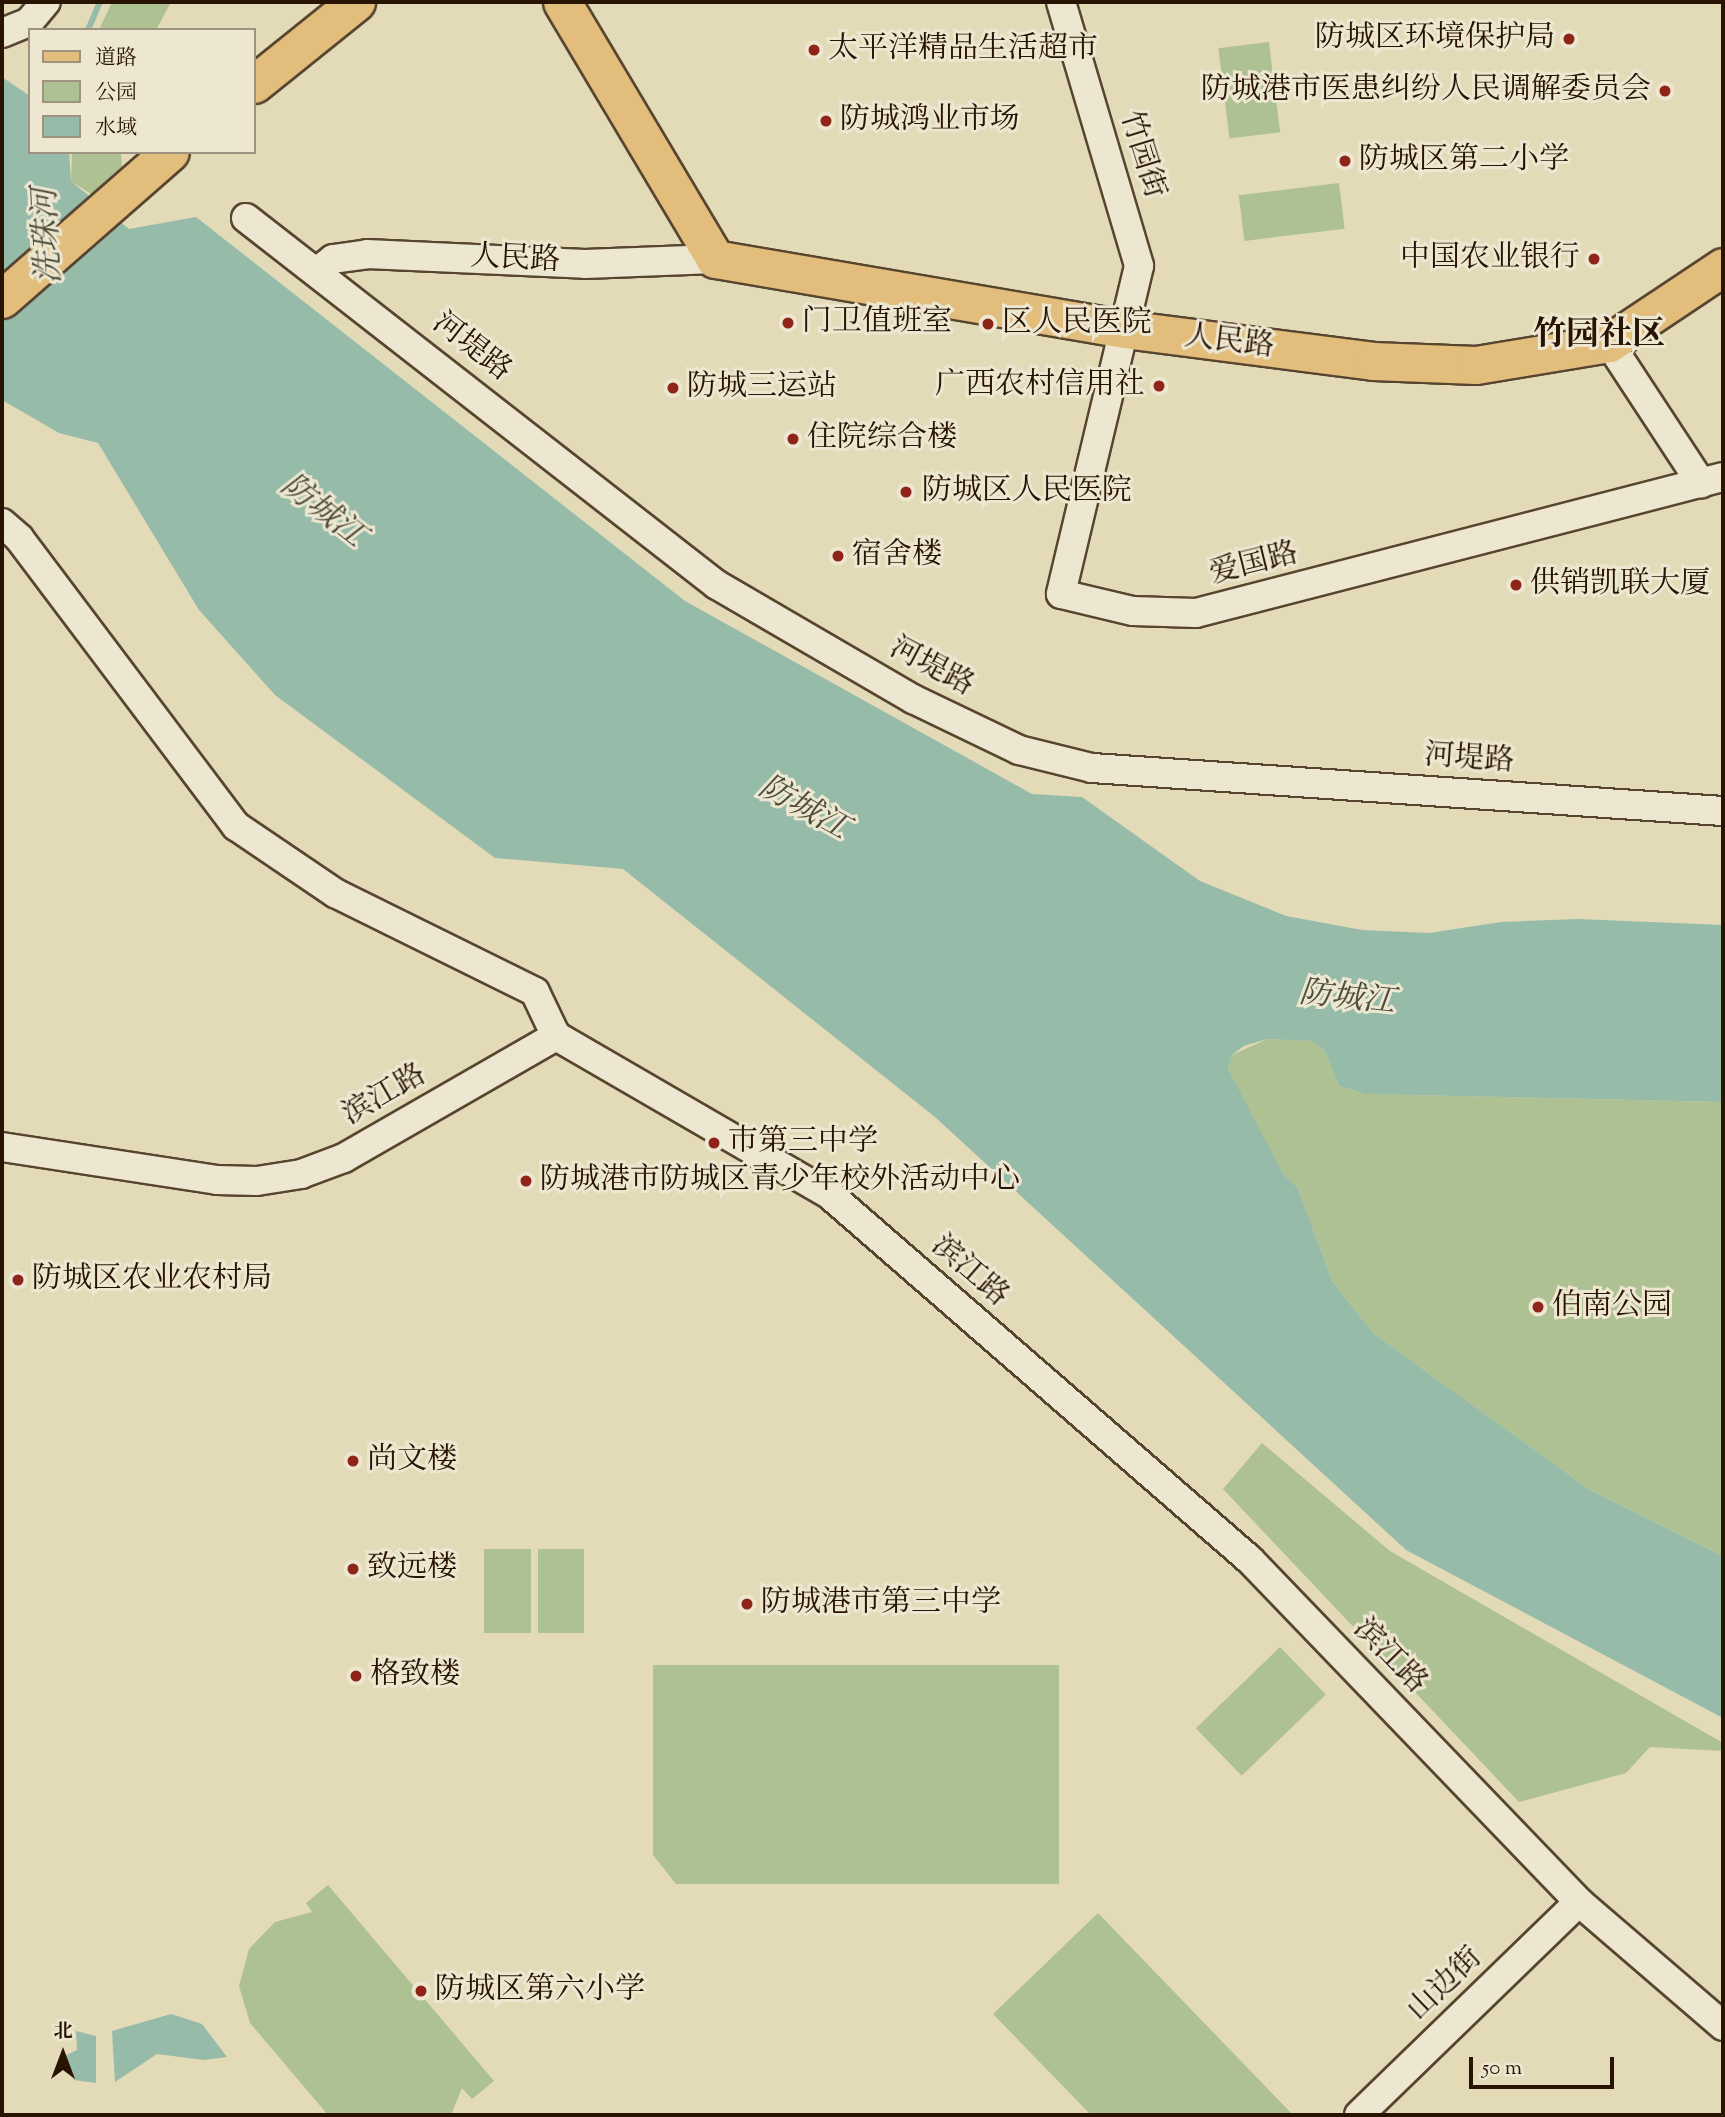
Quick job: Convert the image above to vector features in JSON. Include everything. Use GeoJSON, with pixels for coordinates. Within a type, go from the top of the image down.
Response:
{"type":"FeatureCollection","features":[{"type":"Feature","properties":{"kind":"main road"},"geometry":{"type":"LineString","coordinates":[[256,82],[356,2]]}},
{"type":"Feature","properties":{"kind":"main road"},"geometry":{"type":"LineString","coordinates":[[562,2],[715,259]]}},
{"type":"Feature","properties":{"kind":"main road"},"geometry":{"type":"LineString","coordinates":[[2,299],[168,154]]}},
{"type":"Feature","properties":{"kind":"main road","name":"人民路"},"geometry":{"type":"LineString","coordinates":[[715,259],[1124,329],[1373,361],[1476,365],[1584,350],[1609,342],[1723,267]]}},
{"type":"Feature","properties":{"kind":"street"},"geometry":{"type":"LineString","coordinates":[[2,33],[29,22],[46,2]]}},
{"type":"Feature","properties":{"kind":"street","name":"竹园街"},"geometry":{"type":"LineString","coordinates":[[1060,2],[1139,266],[1124,329]]}},
{"type":"Feature","properties":{"kind":"street","name":"河堤路"},"geometry":{"type":"LineString","coordinates":[[246,218],[319,270],[717,585],[913,699],[1019,750],[1092,768],[1723,811]]}},
{"type":"Feature","properties":{"kind":"street","name":"人民路"},"geometry":{"type":"LineString","coordinates":[[319,270],[333,259],[367,254],[585,264],[715,259]]}},
{"type":"Feature","properties":{"kind":"street","name":"爱国路"},"geometry":{"type":"LineString","coordinates":[[1124,329],[1061,594],[1133,611],[1196,613],[1712,480]]}},
{"type":"Feature","properties":{"kind":"street"},"geometry":{"type":"LineString","coordinates":[[1609,342],[1712,480]]}},
{"type":"Feature","properties":{"kind":"street"},"geometry":{"type":"LineString","coordinates":[[2,523],[19,538],[236,826],[335,893],[535,992],[556,1036]]}},
{"type":"Feature","properties":{"kind":"street","name":"滨江路"},"geometry":{"type":"LineString","coordinates":[[2,1147],[217,1180],[257,1181],[301,1174],[344,1158],[556,1036],[830,1195],[1250,1560],[1579,1902],[1723,2026]]}},
{"type":"Feature","properties":{"kind":"street","name":"山边街"},"geometry":{"type":"LineString","coordinates":[[1359,2115],[1579,1902]]}},
{"type":"Feature","properties":{"kind":"green space"},"geometry":{"type":"Polygon","coordinates":[[[112,2],[171,2],[157,28],[100,28],[112,2]]]}},
{"type":"Feature","properties":{"kind":"green space"},"geometry":{"type":"Polygon","coordinates":[[[1269,42],[1280,132],[1229,139],[1218,48],[1269,42]]]}},
{"type":"Feature","properties":{"kind":"green space"},"geometry":{"type":"Polygon","coordinates":[[[72,154],[121,154],[122,167],[91,194],[71,181],[72,154]]]}},
{"type":"Feature","properties":{"kind":"green space"},"geometry":{"type":"Polygon","coordinates":[[[1339,183],[1345,229],[1244,241],[1239,195],[1339,183]]]}},
{"type":"Feature","properties":{"kind":"green space","name":"伯南公园"},"geometry":{"type":"Polygon","coordinates":[[[1267,1039],[1312,1041],[1325,1051],[1339,1086],[1365,1094],[1723,1102],[1723,1556],[1590,1490],[1373,1333],[1332,1281],[1298,1188],[1283,1174],[1233,1084],[1228,1069],[1232,1055],[1267,1039]]]}},
{"type":"Feature","properties":{"kind":"green space"},"geometry":{"type":"Polygon","coordinates":[[[1262,1443],[1390,1551],[1723,1743],[1723,1751],[1650,1747],[1626,1773],[1519,1802],[1223,1489],[1262,1443]]]}},
{"type":"Feature","properties":{"kind":"green space"},"geometry":{"type":"Polygon","coordinates":[[[484,1549],[531,1549],[531,1633],[484,1633],[484,1549]]]}},
{"type":"Feature","properties":{"kind":"green space"},"geometry":{"type":"Polygon","coordinates":[[[538,1549],[584,1549],[584,1633],[538,1633],[538,1549]]]}},
{"type":"Feature","properties":{"kind":"green space"},"geometry":{"type":"Polygon","coordinates":[[[1280,1647],[1326,1694],[1242,1776],[1196,1728],[1280,1647]]]}},
{"type":"Feature","properties":{"kind":"green space"},"geometry":{"type":"Polygon","coordinates":[[[653,1665],[1059,1665],[1059,1884],[676,1884],[653,1855],[653,1665]]]}},
{"type":"Feature","properties":{"kind":"green space"},"geometry":{"type":"Polygon","coordinates":[[[328,1885],[494,2081],[472,2099],[462,2088],[451,2115],[328,2115],[250,2023],[239,1986],[249,1949],[275,1922],[312,1912],[306,1903],[328,1885]]]}},
{"type":"Feature","properties":{"kind":"green space"},"geometry":{"type":"Polygon","coordinates":[[[1098,1913],[1293,2115],[1091,2115],[993,2014],[1098,1913]]]}},
{"type":"Feature","properties":{"kind":"water","name":"防城江"},"geometry":{"type":"Polygon","coordinates":[[[2,77],[28,95],[28,154],[69,154],[71,181],[129,229],[196,217],[685,601],[1032,794],[1082,797],[1200,881],[1286,916],[1362,930],[1429,933],[1501,922],[1578,919],[1723,925],[1723,1102],[1365,1094],[1339,1086],[1325,1051],[1312,1041],[1267,1039],[1244,1046],[1232,1055],[1228,1069],[1283,1174],[1298,1188],[1332,1281],[1373,1333],[1590,1490],[1723,1556],[1723,1718],[1406,1550],[935,1117],[623,869],[495,858],[275,695],[199,610],[98,443],[59,433],[2,400],[2,77]]]}},
{"type":"Feature","properties":{"kind":"water"},"geometry":{"type":"Polygon","coordinates":[[[171,2014],[202,2024],[227,2057],[204,2060],[157,2054],[115,2082],[112,2031],[171,2014]]]}},
{"type":"Feature","properties":{"kind":"water"},"geometry":{"type":"Polygon","coordinates":[[[76,2031],[96,2036],[96,2083],[74,2080],[61,2058],[77,2050],[76,2031]]]}},
{"type":"Feature","properties":{"kind":"waterway","name":"洗珠河"},"geometry":{"type":"LineString","coordinates":[[89,28],[100,2]]}},
{"type":"Feature","properties":{"kind":"place","name":"防城区环境保护局"},"geometry":{"type":"Point","coordinates":[1569,39]}},
{"type":"Feature","properties":{"kind":"place","name":"太平洋精品生活超市"},"geometry":{"type":"Point","coordinates":[814,50]}},
{"type":"Feature","properties":{"kind":"place","name":"防城港市医患纠纷人民调解委员会"},"geometry":{"type":"Point","coordinates":[1665,91]}},
{"type":"Feature","properties":{"kind":"place","name":"防城鸿业市场"},"geometry":{"type":"Point","coordinates":[826,121]}},
{"type":"Feature","properties":{"kind":"place","name":"防城区第二小学"},"geometry":{"type":"Point","coordinates":[1345,161]}},
{"type":"Feature","properties":{"kind":"place","name":"中国农业银行"},"geometry":{"type":"Point","coordinates":[1594,259]}},
{"type":"Feature","properties":{"kind":"place","name":"门卫值班室"},"geometry":{"type":"Point","coordinates":[788,323]}},
{"type":"Feature","properties":{"kind":"place","name":"区人民医院"},"geometry":{"type":"Point","coordinates":[988,324]}},
{"type":"Feature","properties":{"kind":"place","name":"广西农村信用社"},"geometry":{"type":"Point","coordinates":[1159,386]}},
{"type":"Feature","properties":{"kind":"place","name":"防城三运站"},"geometry":{"type":"Point","coordinates":[673,388]}},
{"type":"Feature","properties":{"kind":"place","name":"住院综合楼"},"geometry":{"type":"Point","coordinates":[793,439]}},
{"type":"Feature","properties":{"kind":"place","name":"防城区人民医院"},"geometry":{"type":"Point","coordinates":[906,492]}},
{"type":"Feature","properties":{"kind":"place","name":"宿舍楼"},"geometry":{"type":"Point","coordinates":[838,556]}},
{"type":"Feature","properties":{"kind":"place","name":"供销凯联大厦"},"geometry":{"type":"Point","coordinates":[1516,585]}},
{"type":"Feature","properties":{"kind":"place","name":"巿第三中学"},"geometry":{"type":"Point","coordinates":[714,1143]}},
{"type":"Feature","properties":{"kind":"place","name":"防城港市防城区青少年校外活动中心"},"geometry":{"type":"Point","coordinates":[526,1181]}},
{"type":"Feature","properties":{"kind":"place","name":"防城区农业农村局"},"geometry":{"type":"Point","coordinates":[18,1280]}},
{"type":"Feature","properties":{"kind":"place","name":"伯南公园"},"geometry":{"type":"Point","coordinates":[1538,1307]}},
{"type":"Feature","properties":{"kind":"place","name":"尚文楼"},"geometry":{"type":"Point","coordinates":[353,1461]}},
{"type":"Feature","properties":{"kind":"place","name":"致远楼"},"geometry":{"type":"Point","coordinates":[353,1569]}},
{"type":"Feature","properties":{"kind":"place","name":"防城港市第三中学"},"geometry":{"type":"Point","coordinates":[747,1604]}},
{"type":"Feature","properties":{"kind":"place","name":"格致楼"},"geometry":{"type":"Point","coordinates":[356,1676]}},
{"type":"Feature","properties":{"kind":"place","name":"防城区第六小学"},"geometry":{"type":"Point","coordinates":[421,1991]}},
{"type":"Feature","properties":{"kind":"district","name":"竹园社区"},"geometry":{"type":"Point","coordinates":[1599,337]}}]}
